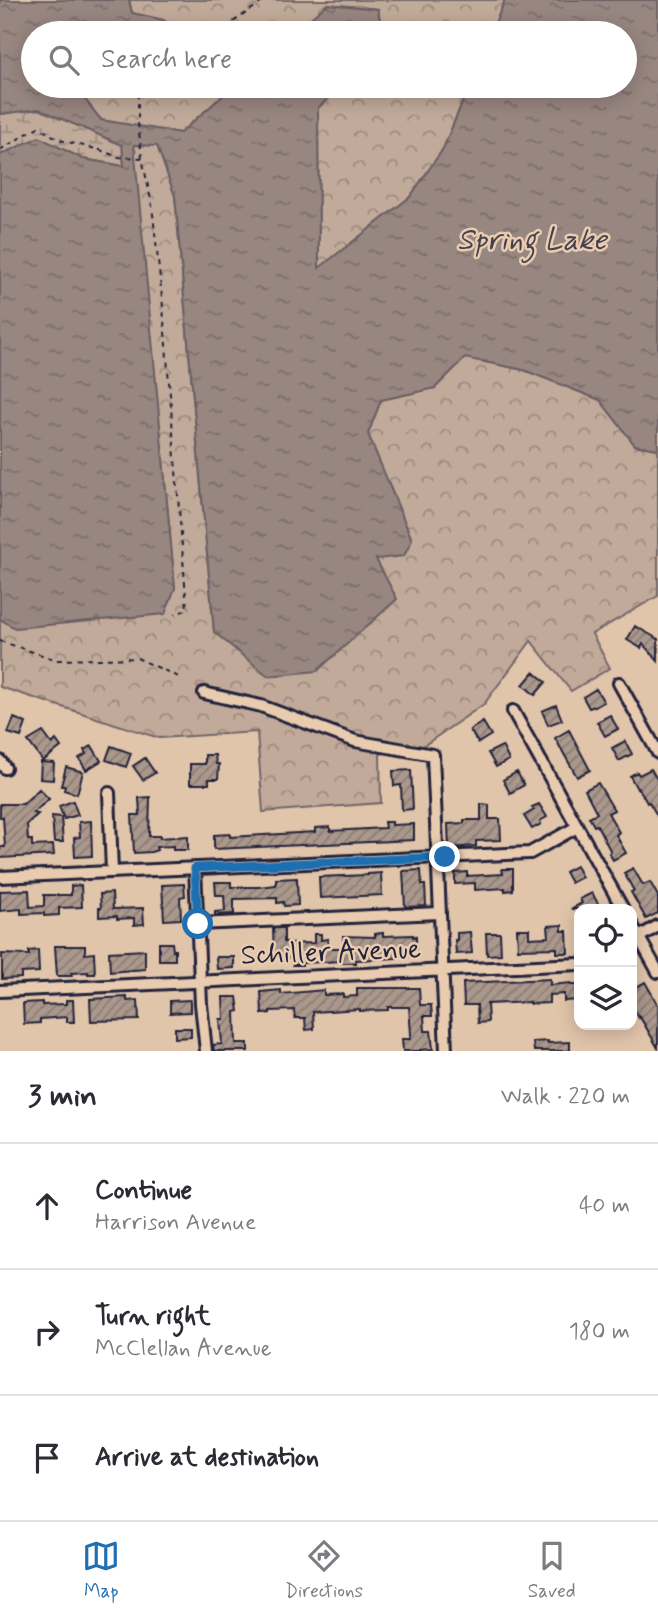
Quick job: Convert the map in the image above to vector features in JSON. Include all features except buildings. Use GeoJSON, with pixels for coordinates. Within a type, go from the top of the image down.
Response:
{"type":"FeatureCollection","features":[{"type":"Feature","properties":{"kind":"street"},"geometry":{"type":"LineString","coordinates":[[620,683],[658,753]]}},
{"type":"Feature","properties":{"kind":"street"},"geometry":{"type":"LineString","coordinates":[[204,693],[261,706],[355,741],[433,755],[446,1051]]}},
{"type":"Feature","properties":{"kind":"street"},"geometry":{"type":"LineString","coordinates":[[513,711],[620,904]]}},
{"type":"Feature","properties":{"kind":"street"},"geometry":{"type":"LineString","coordinates":[[108,793],[112,872]]}},
{"type":"Feature","properties":{"kind":"street"},"geometry":{"type":"LineString","coordinates":[[0,877],[530,853],[577,827]]}},
{"type":"Feature","properties":{"kind":"street"},"geometry":{"type":"LineString","coordinates":[[195,868],[206,1051]]}},
{"type":"Feature","properties":{"kind":"street"},"geometry":{"type":"LineString","coordinates":[[198,924],[439,914]]}},
{"type":"Feature","properties":{"kind":"street"},"geometry":{"type":"LineString","coordinates":[[637,938],[658,926]]}},
{"type":"Feature","properties":{"kind":"street"},"geometry":{"type":"LineString","coordinates":[[637,942],[658,972]]}},
{"type":"Feature","properties":{"kind":"street","name":"Schiller Avenue"},"geometry":{"type":"LineString","coordinates":[[0,991],[574,964]]}},
{"type":"Feature","properties":{"kind":"path"},"geometry":{"type":"LineString","coordinates":[[234,21],[265,0]]}},
{"type":"Feature","properties":{"kind":"path"},"geometry":{"type":"LineString","coordinates":[[138,98],[142,158],[152,205],[163,307],[187,609],[175,615]]}},
{"type":"Feature","properties":{"kind":"path"},"geometry":{"type":"LineString","coordinates":[[0,150],[38,127],[60,140],[118,157],[142,158]]}},
{"type":"Feature","properties":{"kind":"path"},"geometry":{"type":"LineString","coordinates":[[0,641],[57,660],[136,658],[181,678]]}},
{"type":"Feature","properties":{"kind":"green space"},"geometry":{"type":"Polygon","coordinates":[[[129,0],[505,0],[496,21],[380,21],[378,9],[328,4],[308,21],[164,21],[132,13],[129,0]]]}},
{"type":"Feature","properties":{"kind":"green space"},"geometry":{"type":"Polygon","coordinates":[[[84,98],[220,98],[180,133],[101,120],[84,98]]]}},
{"type":"Feature","properties":{"kind":"green space"},"geometry":{"type":"Polygon","coordinates":[[[329,98],[464,98],[443,149],[410,197],[319,269],[318,108],[329,98]]]}},
{"type":"Feature","properties":{"kind":"green space"},"geometry":{"type":"Polygon","coordinates":[[[39,109],[123,145],[124,166],[83,159],[39,138],[0,155],[0,114],[39,109]]]}},
{"type":"Feature","properties":{"kind":"green space"},"geometry":{"type":"Polygon","coordinates":[[[133,145],[157,145],[175,196],[214,632],[412,540],[368,434],[381,400],[435,388],[465,358],[524,370],[600,400],[635,445],[658,449],[658,596],[592,634],[610,668],[571,691],[531,641],[484,704],[423,746],[380,754],[381,803],[263,812],[257,732],[159,738],[0,687],[0,619],[16,628],[175,588],[133,145]]]}},
{"type":"Feature","properties":{"kind":"water","name":"Spring Lake"},"geometry":{"type":"Polygon","coordinates":[[[0,0],[129,0],[132,13],[164,21],[21,21],[21,98],[84,98],[101,120],[180,133],[220,98],[329,98],[318,108],[319,268],[410,197],[443,149],[464,98],[637,98],[637,21],[496,21],[505,0],[658,0],[658,449],[635,445],[600,400],[524,370],[465,358],[435,388],[381,400],[368,434],[412,540],[404,556],[376,559],[397,599],[317,671],[268,676],[214,632],[175,196],[157,146],[134,145],[175,588],[165,614],[15,628],[0,619],[0,155],[39,137],[83,159],[124,166],[122,145],[39,109],[0,114],[0,0]]]}},
{"type":"Feature","properties":{"kind":"water"},"geometry":{"type":"Polygon","coordinates":[[[327,4],[378,9],[380,21],[308,21],[327,4]]]}},
{"type":"Feature","properties":{"kind":"route"},"geometry":{"type":"LineString","coordinates":[[198,924],[195,868],[445,857]]}}]}
